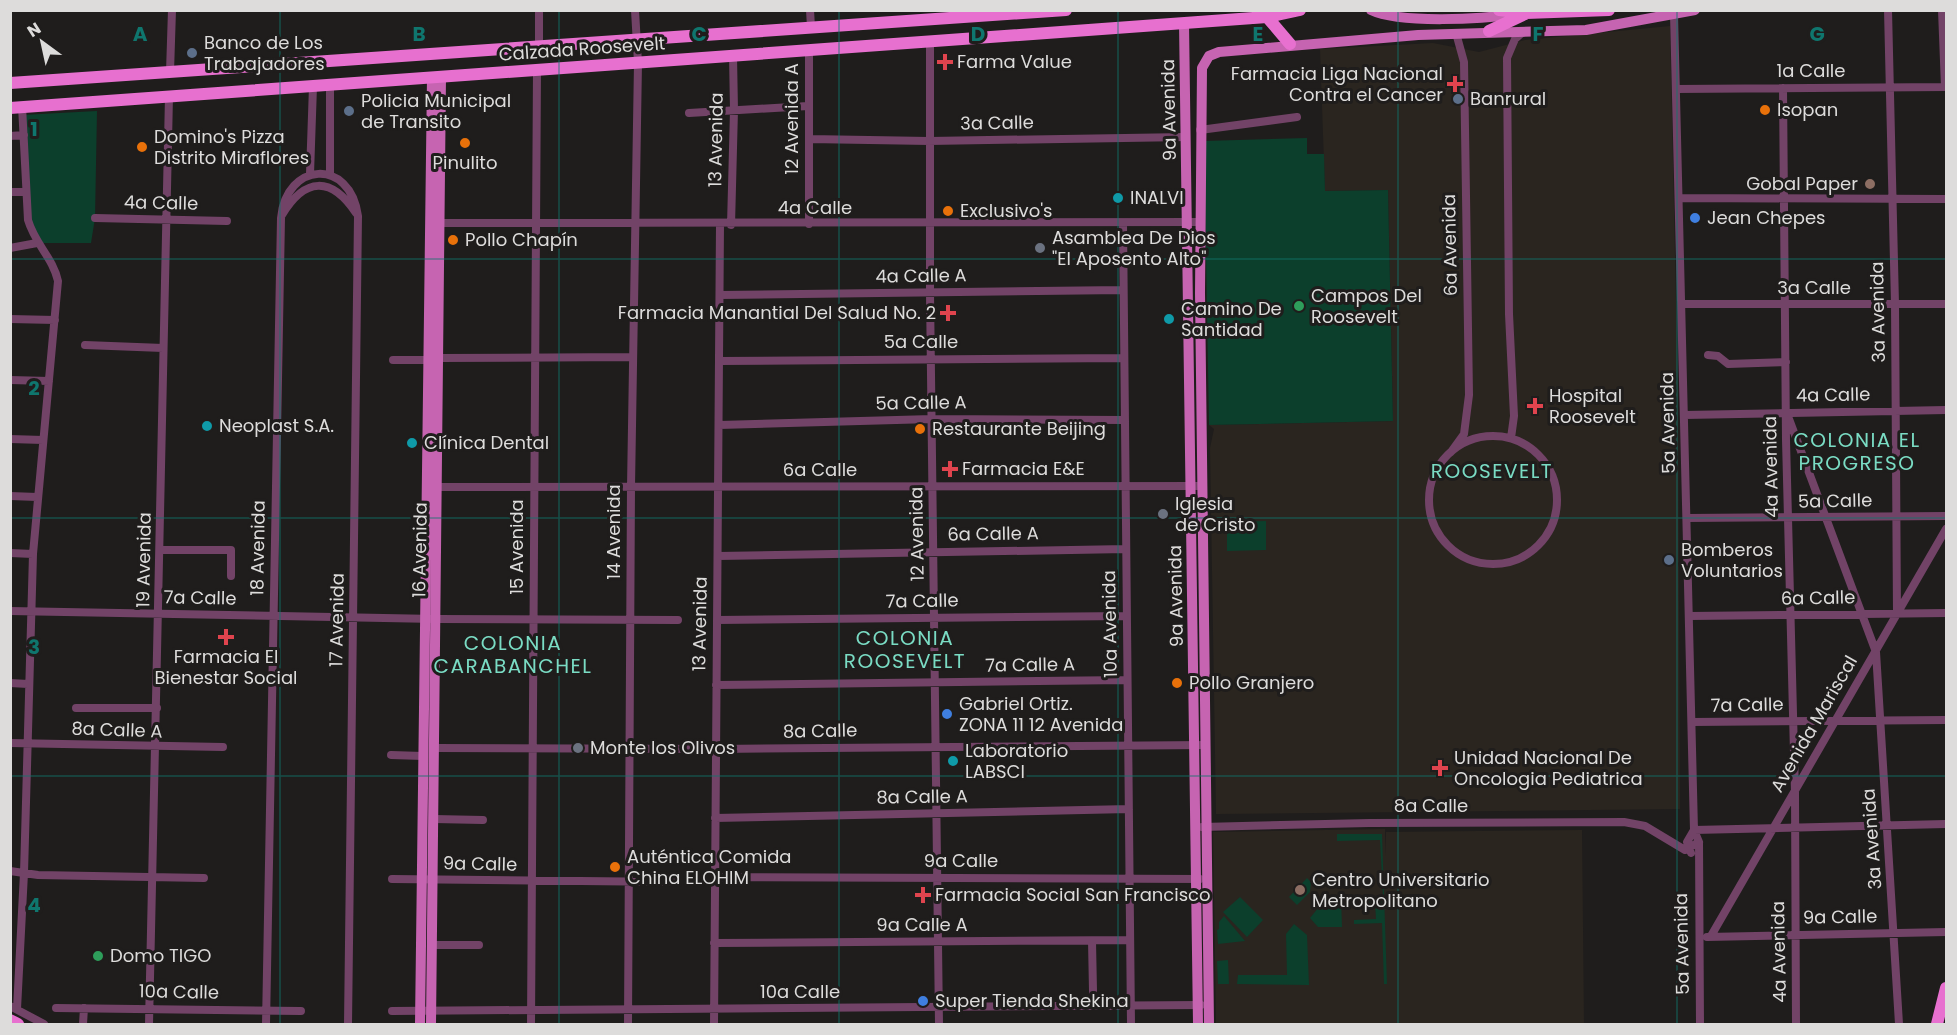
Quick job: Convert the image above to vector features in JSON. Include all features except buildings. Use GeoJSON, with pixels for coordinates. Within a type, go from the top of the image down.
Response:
{"type":"FeatureCollection","features":[{"type":"Feature","properties":{"kind":"highway","name":"Calzada Roosevelt"},"geometry":{"type":"LineString","coordinates":[[10,83],[811,27],[933,15],[1066,10]]}},
{"type":"Feature","properties":{"kind":"highway","name":"Calzada Roosevelt"},"geometry":{"type":"LineString","coordinates":[[16,107],[930,43],[1267,17],[1300,10]]}},
{"type":"Feature","properties":{"kind":"highway"},"geometry":{"type":"LineString","coordinates":[[1499,10],[1526,13],[1609,10]]}},
{"type":"Feature","properties":{"kind":"highway"},"geometry":{"type":"LineString","coordinates":[[1490,31],[1526,13]]}},
{"type":"Feature","properties":{"kind":"highway"},"geometry":{"type":"LineString","coordinates":[[1267,17],[1290,44]]}},
{"type":"Feature","properties":{"kind":"highway"},"geometry":{"type":"LineString","coordinates":[[1937,1024],[1947,988]]}},
{"type":"Feature","properties":{"kind":"highway"},"geometry":{"type":"LineString","coordinates":[[13,1012],[18,1024]]}},
{"type":"Feature","properties":{"kind":"main road"},"geometry":{"type":"LineString","coordinates":[[1371,10],[1388,16],[1445,18],[1493,18],[1526,13]]}},
{"type":"Feature","properties":{"kind":"main road"},"geometry":{"type":"LineString","coordinates":[[1290,44],[1490,31],[1586,30],[1695,10]]}},
{"type":"Feature","properties":{"kind":"main road"},"geometry":{"type":"LineString","coordinates":[[1445,18],[1456,33]]}},
{"type":"Feature","properties":{"kind":"main road","name":"9a Avenida"},"geometry":{"type":"LineString","coordinates":[[1184,23],[1191,487],[1200,746],[1203,1005],[1198,1024]]}},
{"type":"Feature","properties":{"kind":"main road","name":"9a Avenida"},"geometry":{"type":"LineString","coordinates":[[1200,746],[1203,486],[1200,222],[1202,68],[1207,58],[1219,52],[1290,44]]}},
{"type":"Feature","properties":{"kind":"main road","name":"16 Avenida"},"geometry":{"type":"LineString","coordinates":[[420,1024],[426,1011],[432,945],[423,756],[424,619],[434,359],[436,77]]}},
{"type":"Feature","properties":{"kind":"main road","name":"16 Avenida"},"geometry":{"type":"LineString","coordinates":[[431,1024],[426,1011],[428,879],[434,819],[435,748],[438,487],[434,359]]}},
{"type":"Feature","properties":{"kind":"main road","name":"9a Avenida"},"geometry":{"type":"LineString","coordinates":[[1203,1005],[1209,1024]]}},
{"type":"Feature","properties":{"kind":"street"},"geometry":{"type":"LineString","coordinates":[[170,72],[172,10]]}},
{"type":"Feature","properties":{"kind":"street"},"geometry":{"type":"LineString","coordinates":[[539,10],[539,45]]}},
{"type":"Feature","properties":{"kind":"street"},"geometry":{"type":"LineString","coordinates":[[635,10],[636,39]]}},
{"type":"Feature","properties":{"kind":"street"},"geometry":{"type":"LineString","coordinates":[[810,10],[811,27]]}},
{"type":"Feature","properties":{"kind":"street","name":"3a Avenida"},"geometry":{"type":"LineString","coordinates":[[1888,10],[1895,304],[1897,614]]}},
{"type":"Feature","properties":{"kind":"street"},"geometry":{"type":"LineString","coordinates":[[1942,10],[1946,87]]}},
{"type":"Feature","properties":{"kind":"street","name":"5a Avenida"},"geometry":{"type":"LineString","coordinates":[[1674,14],[1692,722],[1689,850]]}},
{"type":"Feature","properties":{"kind":"street"},"geometry":{"type":"LineString","coordinates":[[1510,438],[1514,416],[1509,314],[1508,58],[1515,39],[1523,32]]}},
{"type":"Feature","properties":{"kind":"street","name":"6a Avenida"},"geometry":{"type":"LineString","coordinates":[[1451,452],[1464,434],[1469,395],[1464,62],[1456,33]]}},
{"type":"Feature","properties":{"kind":"street","name":"14 Avenida"},"geometry":{"type":"LineString","coordinates":[[628,1024],[631,487],[638,63],[636,39]]}},
{"type":"Feature","properties":{"kind":"street","name":"12 Avenida"},"geometry":{"type":"LineString","coordinates":[[930,43],[930,293],[939,1024]]}},
{"type":"Feature","properties":{"kind":"street","name":"12 Avenida A"},"geometry":{"type":"LineString","coordinates":[[809,51],[809,224]]}},
{"type":"Feature","properties":{"kind":"street","name":"13 Avenida"},"geometry":{"type":"LineString","coordinates":[[731,225],[733,56]]}},
{"type":"Feature","properties":{"kind":"street","name":"15 Avenida"},"geometry":{"type":"LineString","coordinates":[[531,1024],[537,70]]}},
{"type":"Feature","properties":{"kind":"street"},"geometry":{"type":"LineString","coordinates":[[313,86],[310,174],[330,175],[330,85]]}},
{"type":"Feature","properties":{"kind":"street","name":"1a Calle"},"geometry":{"type":"LineString","coordinates":[[1676,89],[1946,87]]}},
{"type":"Feature","properties":{"kind":"street","name":"4a Avenida"},"geometry":{"type":"LineString","coordinates":[[1783,88],[1789,615],[1795,792],[1796,1024]]}},
{"type":"Feature","properties":{"kind":"street","name":"19 Avenida"},"geometry":{"type":"LineString","coordinates":[[149,1024],[157,747],[163,348],[169,220],[169,96]]}},
{"type":"Feature","properties":{"kind":"street"},"geometry":{"type":"LineString","coordinates":[[689,113],[808,106]]}},
{"type":"Feature","properties":{"kind":"street"},"geometry":{"type":"LineString","coordinates":[[16,107],[24,135],[28,220],[37,243],[56,270],[58,281],[33,554],[24,873],[13,1012],[44,1024]]}},
{"type":"Feature","properties":{"kind":"street"},"geometry":{"type":"LineString","coordinates":[[1200,130],[1297,117]]}},
{"type":"Feature","properties":{"kind":"street"},"geometry":{"type":"LineString","coordinates":[[10,136],[24,135]]}},
{"type":"Feature","properties":{"kind":"street","name":"3a Calle"},"geometry":{"type":"LineString","coordinates":[[809,139],[929,141],[1186,137]]}},
{"type":"Feature","properties":{"kind":"street","name":"18 Avenida"},"geometry":{"type":"LineString","coordinates":[[266,1024],[280,218],[282,201],[290,188],[310,174]]}},
{"type":"Feature","properties":{"kind":"street","name":"17 Avenida"},"geometry":{"type":"LineString","coordinates":[[330,175],[348,186],[356,199],[358,216],[348,1024]]}},
{"type":"Feature","properties":{"kind":"street"},"geometry":{"type":"LineString","coordinates":[[280,218],[291,200],[303,189],[318,185],[332,188],[345,197],[358,216]]}},
{"type":"Feature","properties":{"kind":"street"},"geometry":{"type":"LineString","coordinates":[[10,192],[26,192]]}},
{"type":"Feature","properties":{"kind":"street"},"geometry":{"type":"LineString","coordinates":[[1679,198],[1947,199]]}},
{"type":"Feature","properties":{"kind":"street","name":"4a Calle"},"geometry":{"type":"LineString","coordinates":[[95,218],[227,221]]}},
{"type":"Feature","properties":{"kind":"street","name":"4a Calle"},"geometry":{"type":"LineString","coordinates":[[435,223],[731,225],[1200,222]]}},
{"type":"Feature","properties":{"kind":"street","name":"10a Avenida"},"geometry":{"type":"LineString","coordinates":[[1123,223],[1131,1024]]}},
{"type":"Feature","properties":{"kind":"street","name":"13 Avenida"},"geometry":{"type":"LineString","coordinates":[[714,1024],[720,225]]}},
{"type":"Feature","properties":{"kind":"street"},"geometry":{"type":"LineString","coordinates":[[10,248],[37,243]]}},
{"type":"Feature","properties":{"kind":"street","name":"4a Calle A"},"geometry":{"type":"LineString","coordinates":[[720,295],[1123,290]]}},
{"type":"Feature","properties":{"kind":"street","name":"3a Calle"},"geometry":{"type":"LineString","coordinates":[[1682,304],[1947,304]]}},
{"type":"Feature","properties":{"kind":"street"},"geometry":{"type":"LineString","coordinates":[[10,319],[55,320]]}},
{"type":"Feature","properties":{"kind":"street"},"geometry":{"type":"LineString","coordinates":[[85,345],[163,348]]}},
{"type":"Feature","properties":{"kind":"street"},"geometry":{"type":"LineString","coordinates":[[1708,355],[1718,356],[1728,364],[1786,362]]}},
{"type":"Feature","properties":{"kind":"street"},"geometry":{"type":"LineString","coordinates":[[393,360],[535,356],[633,357]]}},
{"type":"Feature","properties":{"kind":"street","name":"5a Calle"},"geometry":{"type":"LineString","coordinates":[[719,361],[1124,358]]}},
{"type":"Feature","properties":{"kind":"street"},"geometry":{"type":"LineString","coordinates":[[10,380],[49,381]]}},
{"type":"Feature","properties":{"kind":"street","name":"4a Calle"},"geometry":{"type":"LineString","coordinates":[[1685,415],[1947,410]]}},
{"type":"Feature","properties":{"kind":"street","name":"3a Avenida"},"geometry":{"type":"LineString","coordinates":[[1786,413],[1876,652],[1899,1024]]}},
{"type":"Feature","properties":{"kind":"street","name":"5a Calle A"},"geometry":{"type":"LineString","coordinates":[[718,424],[932,419],[1125,420]]}},
{"type":"Feature","properties":{"kind":"street"},"geometry":{"type":"LineString","coordinates":[[1479,437],[1510,438],[1538,454],[1554,479],[1557,494],[1553,524],[1545,538],[1522,558],[1492,565],[1462,558],[1440,537],[1432,524],[1429,488],[1434,475],[1451,452],[1479,437]]}},
{"type":"Feature","properties":{"kind":"street"},"geometry":{"type":"LineString","coordinates":[[10,439],[43,440]]}},
{"type":"Feature","properties":{"kind":"street","name":"6a Calle"},"geometry":{"type":"LineString","coordinates":[[438,487],[1203,486]]}},
{"type":"Feature","properties":{"kind":"street"},"geometry":{"type":"LineString","coordinates":[[10,496],[37,497]]}},
{"type":"Feature","properties":{"kind":"street","name":"5a Calle"},"geometry":{"type":"LineString","coordinates":[[1687,518],[1825,519],[1947,516]]}},
{"type":"Feature","properties":{"kind":"street","name":"Avenida Mariscal"},"geometry":{"type":"LineString","coordinates":[[1711,936],[1947,529]]}},
{"type":"Feature","properties":{"kind":"street"},"geometry":{"type":"LineString","coordinates":[[160,549],[231,550],[231,576]]}},
{"type":"Feature","properties":{"kind":"street","name":"6a Calle A"},"geometry":{"type":"LineString","coordinates":[[717,556],[1126,549]]}},
{"type":"Feature","properties":{"kind":"street"},"geometry":{"type":"LineString","coordinates":[[10,554],[33,554]]}},
{"type":"Feature","properties":{"kind":"street","name":"7a Calle"},"geometry":{"type":"LineString","coordinates":[[10,611],[424,619],[678,620]]}},
{"type":"Feature","properties":{"kind":"street","name":"6a Calle"},"geometry":{"type":"LineString","coordinates":[[1690,616],[1947,613]]}},
{"type":"Feature","properties":{"kind":"street","name":"7a Calle"},"geometry":{"type":"LineString","coordinates":[[717,620],[1126,616]]}},
{"type":"Feature","properties":{"kind":"street","name":"7a Calle A"},"geometry":{"type":"LineString","coordinates":[[716,685],[1127,680]]}},
{"type":"Feature","properties":{"kind":"street"},"geometry":{"type":"LineString","coordinates":[[10,683],[28,684]]}},
{"type":"Feature","properties":{"kind":"street"},"geometry":{"type":"LineString","coordinates":[[76,708],[157,708]]}},
{"type":"Feature","properties":{"kind":"street","name":"7a Calle"},"geometry":{"type":"LineString","coordinates":[[1692,722],[1947,720]]}},
{"type":"Feature","properties":{"kind":"street","name":"8a Calle A"},"geometry":{"type":"LineString","coordinates":[[10,743],[223,747]]}},
{"type":"Feature","properties":{"kind":"street","name":"8a Calle"},"geometry":{"type":"LineString","coordinates":[[435,748],[1200,746]]}},
{"type":"Feature","properties":{"kind":"street"},"geometry":{"type":"LineString","coordinates":[[391,755],[423,756]]}},
{"type":"Feature","properties":{"kind":"street","name":"8a Calle A"},"geometry":{"type":"LineString","coordinates":[[715,818],[1129,809]]}},
{"type":"Feature","properties":{"kind":"street"},"geometry":{"type":"LineString","coordinates":[[434,819],[483,820]]}},
{"type":"Feature","properties":{"kind":"street","name":"8a Calle"},"geometry":{"type":"LineString","coordinates":[[1201,827],[1370,823],[1624,822],[1645,826],[1680,848],[1689,850]]}},
{"type":"Feature","properties":{"kind":"street","name":"8a Calle"},"geometry":{"type":"LineString","coordinates":[[1664,837],[1677,840],[1691,834],[1773,829],[1947,824]]}},
{"type":"Feature","properties":{"kind":"street","name":"5a Avenida"},"geometry":{"type":"LineString","coordinates":[[1691,834],[1699,842],[1700,1024]]}},
{"type":"Feature","properties":{"kind":"street"},"geometry":{"type":"LineString","coordinates":[[1698,862],[1689,850],[1699,842]]}},
{"type":"Feature","properties":{"kind":"street"},"geometry":{"type":"LineString","coordinates":[[10,871],[152,878],[204,878]]}},
{"type":"Feature","properties":{"kind":"street","name":"9a Calle"},"geometry":{"type":"LineString","coordinates":[[715,877],[1201,879]]}},
{"type":"Feature","properties":{"kind":"street","name":"9a Calle"},"geometry":{"type":"LineString","coordinates":[[392,879],[676,882]]}},
{"type":"Feature","properties":{"kind":"street","name":"9a Calle"},"geometry":{"type":"LineString","coordinates":[[1698,938],[1947,932]]}},
{"type":"Feature","properties":{"kind":"street","name":"9a Calle A"},"geometry":{"type":"LineString","coordinates":[[714,943],[1130,940]]}},
{"type":"Feature","properties":{"kind":"street"},"geometry":{"type":"LineString","coordinates":[[1092,941],[1093,991]]}},
{"type":"Feature","properties":{"kind":"street"},"geometry":{"type":"LineString","coordinates":[[432,945],[479,945]]}},
{"type":"Feature","properties":{"kind":"street","name":"10a Calle"},"geometry":{"type":"LineString","coordinates":[[392,1011],[1203,1005]]}},
{"type":"Feature","properties":{"kind":"street","name":"10a Calle"},"geometry":{"type":"LineString","coordinates":[[56,1008],[149,1007],[301,1011]]}},
{"type":"Feature","properties":{"kind":"street"},"geometry":{"type":"LineString","coordinates":[[83,1024],[84,1008]]}},
{"type":"Feature","properties":{"kind":"shaded area","name":"Hospital Roosevelt"},"geometry":{"type":"Polygon","coordinates":[[[1670,26],[1678,392],[1680,809],[1216,814],[1210,448],[1214,429],[1209,425],[1393,421],[1388,190],[1325,191],[1320,49],[1433,43],[1479,52],[1525,40],[1670,26]]]}},
{"type":"Feature","properties":{"kind":"shaded area"},"geometry":{"type":"Polygon","coordinates":[[[1385,829],[1385,856],[1386,832],[1582,830],[1584,1024],[1216,1024],[1213,832],[1385,829]]]}},
{"type":"Feature","properties":{"kind":"green space"},"geometry":{"type":"Polygon","coordinates":[[[97,111],[95,218],[91,243],[37,243],[31,230],[22,115],[97,111]]]}},
{"type":"Feature","properties":{"kind":"green space","name":"Campos Del Roosevelt"},"geometry":{"type":"Polygon","coordinates":[[[1307,138],[1307,154],[1324,154],[1325,191],[1388,190],[1393,421],[1209,425],[1204,141],[1307,138]]]}},
{"type":"Feature","properties":{"kind":"green space"},"geometry":{"type":"Polygon","coordinates":[[[1266,521],[1266,550],[1227,551],[1227,522],[1266,521]]]}},
{"type":"Feature","properties":{"kind":"green space"},"geometry":{"type":"Polygon","coordinates":[[[1337,834],[1382,834],[1387,984],[1384,984],[1382,923],[1354,924],[1354,920],[1376,919],[1375,903],[1368,903],[1367,899],[1383,897],[1380,840],[1337,841],[1337,834]]]}},
{"type":"Feature","properties":{"kind":"green space"},"geometry":{"type":"Polygon","coordinates":[[[1307,878],[1311,882],[1310,892],[1297,905],[1289,897],[1307,878]]]}},
{"type":"Feature","properties":{"kind":"green space"},"geometry":{"type":"Polygon","coordinates":[[[1240,897],[1263,920],[1247,937],[1223,912],[1240,897]]]}},
{"type":"Feature","properties":{"kind":"green space"},"geometry":{"type":"Polygon","coordinates":[[[1327,897],[1341,897],[1342,927],[1318,927],[1310,918],[1327,897]]]}},
{"type":"Feature","properties":{"kind":"green space"},"geometry":{"type":"Polygon","coordinates":[[[1224,916],[1245,941],[1218,944],[1217,930],[1224,916]]]}},
{"type":"Feature","properties":{"kind":"green space"},"geometry":{"type":"Polygon","coordinates":[[[1294,924],[1307,935],[1309,985],[1237,984],[1238,975],[1287,975],[1286,934],[1294,924]]]}},
{"type":"Feature","properties":{"kind":"green space"},"geometry":{"type":"Polygon","coordinates":[[[1228,960],[1229,984],[1218,984],[1217,961],[1228,960]]]}},
{"type":"Feature","properties":{"kind":"place","name":"Banco de Los Trabajadores"},"geometry":{"type":"Point","coordinates":[192,53]}},
{"type":"Feature","properties":{"kind":"place","name":"Farma Value"},"geometry":{"type":"Point","coordinates":[945,62]}},
{"type":"Feature","properties":{"kind":"place","name":"Farmacia Liga Nacional Contra el Cancer"},"geometry":{"type":"Point","coordinates":[1455,84]}},
{"type":"Feature","properties":{"kind":"place","name":"Banrural"},"geometry":{"type":"Point","coordinates":[1458,99]}},
{"type":"Feature","properties":{"kind":"place","name":"Isopan"},"geometry":{"type":"Point","coordinates":[1765,110]}},
{"type":"Feature","properties":{"kind":"place","name":"Policia Municipal de Transito"},"geometry":{"type":"Point","coordinates":[349,111]}},
{"type":"Feature","properties":{"kind":"place","name":"Pinulito"},"geometry":{"type":"Point","coordinates":[465,143]}},
{"type":"Feature","properties":{"kind":"place","name":"Domino's Pizza Distrito Miraflores"},"geometry":{"type":"Point","coordinates":[142,147]}},
{"type":"Feature","properties":{"kind":"place","name":"Gobal Paper"},"geometry":{"type":"Point","coordinates":[1870,184]}},
{"type":"Feature","properties":{"kind":"place","name":"INALVI"},"geometry":{"type":"Point","coordinates":[1118,198]}},
{"type":"Feature","properties":{"kind":"place","name":"Exclusivo's"},"geometry":{"type":"Point","coordinates":[948,211]}},
{"type":"Feature","properties":{"kind":"place","name":"Jean Chepes"},"geometry":{"type":"Point","coordinates":[1695,218]}},
{"type":"Feature","properties":{"kind":"place","name":"Pollo Chapín"},"geometry":{"type":"Point","coordinates":[453,240]}},
{"type":"Feature","properties":{"kind":"place","name":"Asamblea De Dios \"El Aposento Alto\""},"geometry":{"type":"Point","coordinates":[1040,248]}},
{"type":"Feature","properties":{"kind":"place","name":"Campos Del Roosevelt"},"geometry":{"type":"Point","coordinates":[1299,306]}},
{"type":"Feature","properties":{"kind":"place","name":"Farmacia Manantial Del Salud No. 2"},"geometry":{"type":"Point","coordinates":[948,313]}},
{"type":"Feature","properties":{"kind":"place","name":"Camino De Santidad"},"geometry":{"type":"Point","coordinates":[1169,319]}},
{"type":"Feature","properties":{"kind":"place","name":"Hospital Roosevelt"},"geometry":{"type":"Point","coordinates":[1535,406]}},
{"type":"Feature","properties":{"kind":"place","name":"Neoplast S.A."},"geometry":{"type":"Point","coordinates":[207,426]}},
{"type":"Feature","properties":{"kind":"place","name":"Restaurante Beijing"},"geometry":{"type":"Point","coordinates":[920,429]}},
{"type":"Feature","properties":{"kind":"place","name":"Clínica Dental"},"geometry":{"type":"Point","coordinates":[412,443]}},
{"type":"Feature","properties":{"kind":"place","name":"Farmacia E&E"},"geometry":{"type":"Point","coordinates":[950,469]}},
{"type":"Feature","properties":{"kind":"place","name":"Iglesia de Cristo"},"geometry":{"type":"Point","coordinates":[1163,514]}},
{"type":"Feature","properties":{"kind":"place","name":"Bomberos Voluntarios"},"geometry":{"type":"Point","coordinates":[1669,560]}},
{"type":"Feature","properties":{"kind":"place","name":"Farmacia El Bienestar Social"},"geometry":{"type":"Point","coordinates":[226,637]}},
{"type":"Feature","properties":{"kind":"place","name":"Pollo Granjero"},"geometry":{"type":"Point","coordinates":[1177,683]}},
{"type":"Feature","properties":{"kind":"place","name":"Gabriel Ortiz. ZONA 11 12 Avenida"},"geometry":{"type":"Point","coordinates":[947,714]}},
{"type":"Feature","properties":{"kind":"place","name":"Monte los Olivos"},"geometry":{"type":"Point","coordinates":[578,748]}},
{"type":"Feature","properties":{"kind":"place","name":"Laboratorio LABSCI"},"geometry":{"type":"Point","coordinates":[953,761]}},
{"type":"Feature","properties":{"kind":"place","name":"Unidad Nacional De Oncologia Pediatrica"},"geometry":{"type":"Point","coordinates":[1440,768]}},
{"type":"Feature","properties":{"kind":"place","name":"Auténtica Comida China ELOHIM"},"geometry":{"type":"Point","coordinates":[615,867]}},
{"type":"Feature","properties":{"kind":"place","name":"Centro Universitario Metropolitano"},"geometry":{"type":"Point","coordinates":[1300,890]}},
{"type":"Feature","properties":{"kind":"place","name":"Farmacia Social San Francisco"},"geometry":{"type":"Point","coordinates":[923,895]}},
{"type":"Feature","properties":{"kind":"place","name":"Domo TIGO"},"geometry":{"type":"Point","coordinates":[98,956]}},
{"type":"Feature","properties":{"kind":"place","name":"Super Tienda Shekina"},"geometry":{"type":"Point","coordinates":[923,1001]}},
{"type":"Feature","properties":{"kind":"district","name":"COLONIA EL PROGRESO"},"geometry":{"type":"Point","coordinates":[1857,452]}},
{"type":"Feature","properties":{"kind":"district","name":"ROOSEVELT"},"geometry":{"type":"Point","coordinates":[1492,471]}},
{"type":"Feature","properties":{"kind":"district","name":"COLONIA ROOSEVELT"},"geometry":{"type":"Point","coordinates":[905,650]}},
{"type":"Feature","properties":{"kind":"district","name":"COLONIA CARABANCHEL"},"geometry":{"type":"Point","coordinates":[513,654]}}]}
